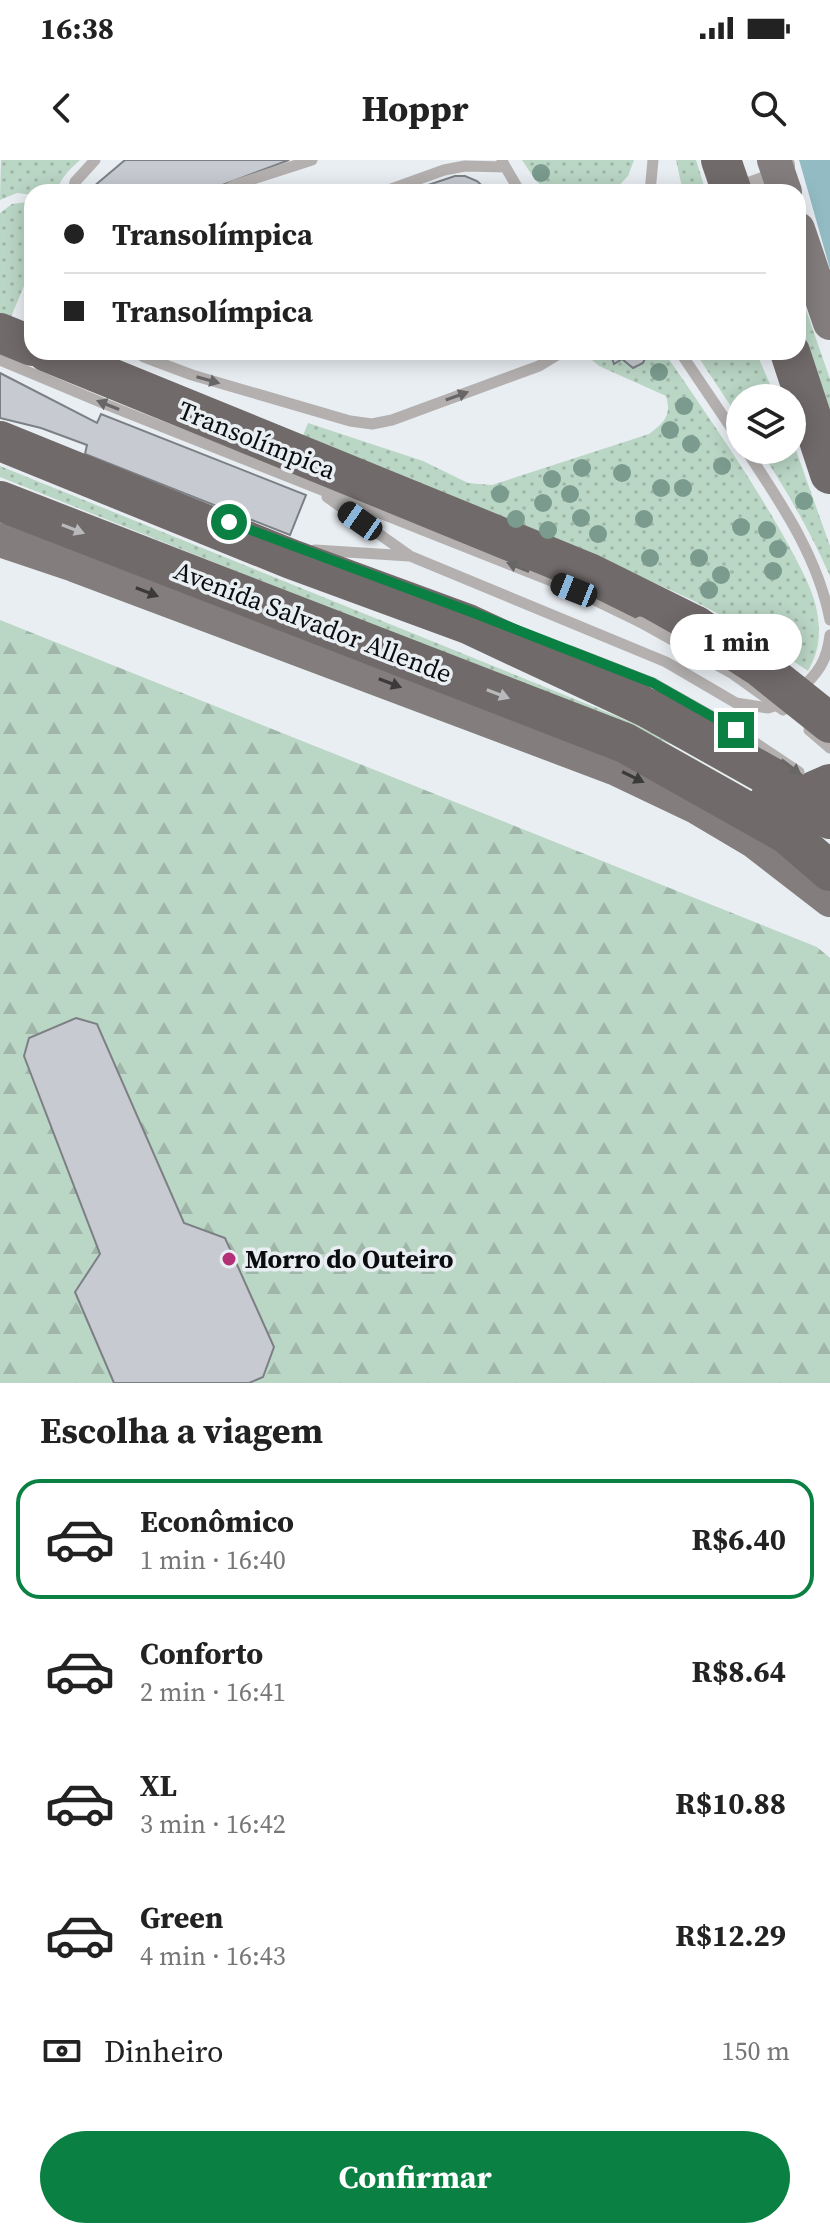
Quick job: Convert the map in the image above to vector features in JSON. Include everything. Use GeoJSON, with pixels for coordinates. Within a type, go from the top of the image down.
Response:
{"type":"FeatureCollection","features":[{"type":"Feature","properties":{"kind":"highway"},"geometry":{"type":"LineString","coordinates":[[721,160],[732,184]]}},
{"type":"Feature","properties":{"kind":"highway"},"geometry":{"type":"LineString","coordinates":[[0,333],[24,343]]}},
{"type":"Feature","properties":{"kind":"highway"},"geometry":{"type":"LineString","coordinates":[[67,360],[589,573],[696,626],[760,667],[830,723]]}},
{"type":"Feature","properties":{"kind":"highway"},"geometry":{"type":"LineString","coordinates":[[785,360],[806,397],[830,474]]}},
{"type":"Feature","properties":{"kind":"highway","name":"Avenida Salvador Allende"},"geometry":{"type":"LineString","coordinates":[[0,441],[291,559],[652,696],[830,819]]}},
{"type":"Feature","properties":{"kind":"highway","name":"Avenida Salvador Allende"},"geometry":{"type":"LineString","coordinates":[[0,501],[625,743]]}},
{"type":"Feature","properties":{"kind":"highway"},"geometry":{"type":"LineString","coordinates":[[625,743],[694,760],[769,798],[783,801],[830,784]]}},
{"type":"Feature","properties":{"kind":"highway"},"geometry":{"type":"LineString","coordinates":[[625,743],[787,834],[830,871]]}},
{"type":"Feature","properties":{"kind":"main road"},"geometry":{"type":"LineString","coordinates":[[806,252],[830,323]]}},
{"type":"Feature","properties":{"kind":"main road"},"geometry":{"type":"LineString","coordinates":[[0,540],[614,768],[696,807],[755,842],[830,900]]}},
{"type":"Feature","properties":{"kind":"street"},"geometry":{"type":"LineString","coordinates":[[753,184],[781,172]]}},
{"type":"Feature","properties":{"kind":"lane"},"geometry":{"type":"LineString","coordinates":[[75,184],[95,160]]}},
{"type":"Feature","properties":{"kind":"lane"},"geometry":{"type":"LineString","coordinates":[[238,184],[312,160]]}},
{"type":"Feature","properties":{"kind":"lane"},"geometry":{"type":"LineString","coordinates":[[651,184],[653,160]]}},
{"type":"Feature","properties":{"kind":"lane"},"geometry":{"type":"LineString","coordinates":[[405,184],[444,170],[504,164],[515,184]]}},
{"type":"Feature","properties":{"kind":"lane","name":"Transolímpica"},"geometry":{"type":"LineString","coordinates":[[0,360],[574,590],[640,622],[733,674],[830,748]]}},
{"type":"Feature","properties":{"kind":"lane"},"geometry":{"type":"LineString","coordinates":[[152,360],[192,375],[350,421],[372,424],[392,420],[549,360]]}},
{"type":"Feature","properties":{"kind":"lane"},"geometry":{"type":"LineString","coordinates":[[685,360],[726,420]]}},
{"type":"Feature","properties":{"kind":"lane"},"geometry":{"type":"LineString","coordinates":[[0,430],[373,576]]}},
{"type":"Feature","properties":{"kind":"lane"},"geometry":{"type":"LineString","coordinates":[[755,464],[783,505],[808,554],[826,598],[830,620]]}},
{"type":"Feature","properties":{"kind":"lane"},"geometry":{"type":"LineString","coordinates":[[311,485],[410,556],[666,662],[736,703],[768,708],[781,704],[816,675],[824,662],[830,635]]}},
{"type":"Feature","properties":{"kind":"lane"},"geometry":{"type":"LineString","coordinates":[[301,550],[410,556]]}},
{"type":"Feature","properties":{"kind":"lane"},"geometry":{"type":"LineString","coordinates":[[564,648],[652,696],[736,730],[787,763],[830,798]]}},
{"type":"Feature","properties":{"kind":"green space"},"geometry":{"type":"Polygon","coordinates":[[[1,160],[80,160],[60,184],[24,184],[24,194],[17,193],[0,200],[1,160]]]}},
{"type":"Feature","properties":{"kind":"green space"},"geometry":{"type":"Polygon","coordinates":[[[522,160],[634,160],[628,176],[620,184],[540,184],[522,160]]]}},
{"type":"Feature","properties":{"kind":"green space"},"geometry":{"type":"Polygon","coordinates":[[[676,160],[696,160],[704,184],[681,184],[676,160]]]}},
{"type":"Feature","properties":{"kind":"green space"},"geometry":{"type":"Polygon","coordinates":[[[24,202],[24,286],[10,319],[0,316],[0,213],[12,204],[24,202]]]}},
{"type":"Feature","properties":{"kind":"green space"},"geometry":{"type":"Polygon","coordinates":[[[806,310],[830,379],[830,429],[806,359],[806,310]]]}},
{"type":"Feature","properties":{"kind":"green space"},"geometry":{"type":"Polygon","coordinates":[[[592,360],[669,360],[726,443],[726,464],[739,464],[805,577],[815,604],[819,628],[817,650],[808,671],[736,623],[644,578],[298,448],[308,423],[423,461],[468,483],[492,485],[649,434],[667,414],[666,396],[592,360]]]}},
{"type":"Feature","properties":{"kind":"green space"},"geometry":{"type":"Polygon","coordinates":[[[700,360],[759,360],[770,384],[726,384],[726,399],[700,360]]]}},
{"type":"Feature","properties":{"kind":"green space"},"geometry":{"type":"Polygon","coordinates":[[[769,464],[801,464],[830,546],[830,576],[798,512],[769,464]]]}},
{"type":"Feature","properties":{"kind":"green space"},"geometry":{"type":"Polygon","coordinates":[[[0,466],[614,715],[730,765],[0,477],[0,466]]]}},
{"type":"Feature","properties":{"kind":"green space"},"geometry":{"type":"Polygon","coordinates":[[[0,620],[817,947],[830,958],[830,1383],[0,1383],[0,620]]]}},
{"type":"Feature","properties":{"kind":"water"},"geometry":{"type":"Polygon","coordinates":[[[799,160],[830,160],[830,269],[806,184],[799,160]]]}},
{"type":"Feature","properties":{"kind":"building"},"geometry":{"type":"Polygon","coordinates":[[[125,160],[289,160],[225,184],[97,184],[125,160]]]}},
{"type":"Feature","properties":{"kind":"building"},"geometry":{"type":"Polygon","coordinates":[[[465,176],[480,184],[431,184],[465,176]]]}},
{"type":"Feature","properties":{"kind":"building"},"geometry":{"type":"Polygon","coordinates":[[[623,360],[644,360],[643,363],[633,368],[623,360]]]}},
{"type":"Feature","properties":{"kind":"building"},"geometry":{"type":"Polygon","coordinates":[[[0,373],[97,423],[101,414],[306,495],[290,535],[85,454],[87,445],[41,428],[0,418],[0,373]]]}},
{"type":"Feature","properties":{"kind":"building"},"geometry":{"type":"Polygon","coordinates":[[[76,1018],[97,1024],[184,1223],[225,1238],[274,1347],[263,1377],[249,1383],[114,1383],[75,1292],[100,1254],[24,1056],[29,1038],[76,1018]]]}},
{"type":"Feature","properties":{"kind":"place","name":"Morro do Outeiro"},"geometry":{"type":"Point","coordinates":[229,1259]}},
{"type":"Feature","properties":{"kind":"route"},"geometry":{"type":"LineString","coordinates":[[229,522],[653,683],[736,730]]}}]}
